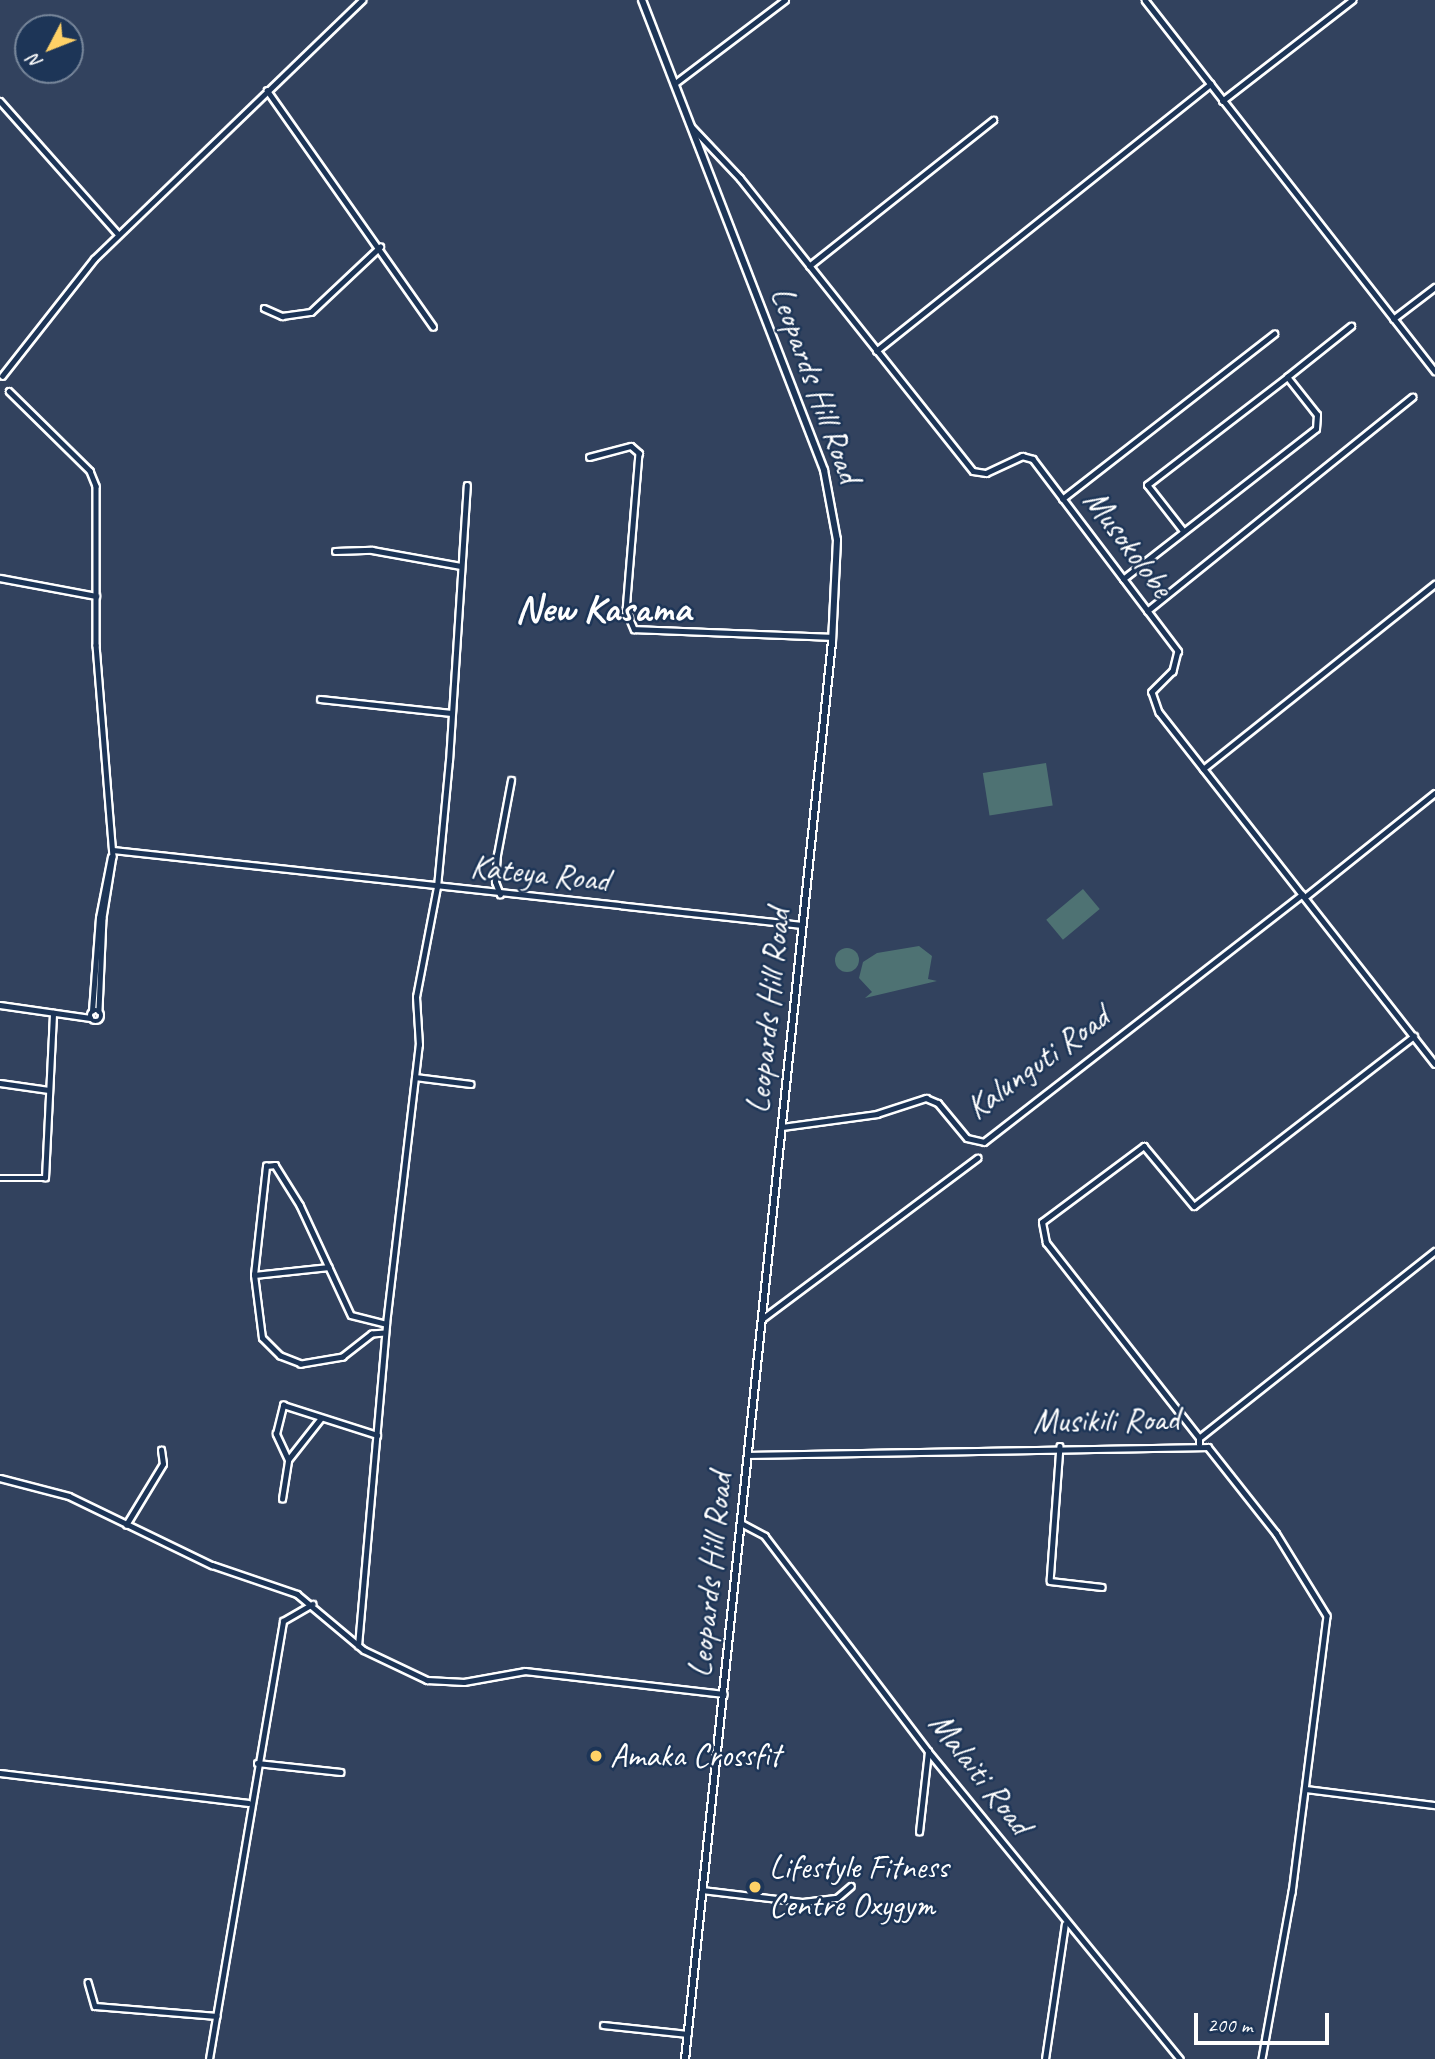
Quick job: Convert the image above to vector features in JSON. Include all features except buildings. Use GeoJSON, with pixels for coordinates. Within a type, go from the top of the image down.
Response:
{"type":"FeatureCollection","features":[{"type":"Feature","properties":{"kind":"main road","name":"Leopards Hill Road"},"geometry":{"type":"LineString","coordinates":[[642,0],[827,480],[837,540],[832,637],[685,2059]]}},
{"type":"Feature","properties":{"kind":"street"},"geometry":{"type":"LineString","coordinates":[[2,376],[64,293],[118,234],[362,0]]}},
{"type":"Feature","properties":{"kind":"street"},"geometry":{"type":"LineString","coordinates":[[674,83],[786,0]]}},
{"type":"Feature","properties":{"kind":"street"},"geometry":{"type":"LineString","coordinates":[[1145,0],[1435,371]]}},
{"type":"Feature","properties":{"kind":"street"},"geometry":{"type":"LineString","coordinates":[[1222,101],[1352,0]]}},
{"type":"Feature","properties":{"kind":"street"},"geometry":{"type":"LineString","coordinates":[[876,351],[1211,83]]}},
{"type":"Feature","properties":{"kind":"street"},"geometry":{"type":"LineString","coordinates":[[267,90],[380,247],[433,326]]}},
{"type":"Feature","properties":{"kind":"street"},"geometry":{"type":"LineString","coordinates":[[0,100],[118,234]]}},
{"type":"Feature","properties":{"kind":"street"},"geometry":{"type":"LineString","coordinates":[[809,266],[993,120]]}},
{"type":"Feature","properties":{"kind":"street","name":"Musokolobe"},"geometry":{"type":"LineString","coordinates":[[691,127],[705,136],[973,471],[986,473],[1027,456],[1062,499],[1179,656],[1173,671],[1152,692],[1152,702],[1435,1064]]}},
{"type":"Feature","properties":{"kind":"street"},"geometry":{"type":"LineString","coordinates":[[264,308],[282,316],[311,312],[380,247]]}},
{"type":"Feature","properties":{"kind":"street"},"geometry":{"type":"LineString","coordinates":[[1393,319],[1435,287]]}},
{"type":"Feature","properties":{"kind":"street"},"geometry":{"type":"LineString","coordinates":[[1183,531],[1147,485],[1351,326]]}},
{"type":"Feature","properties":{"kind":"street"},"geometry":{"type":"LineString","coordinates":[[1062,499],[1274,334]]}},
{"type":"Feature","properties":{"kind":"street"},"geometry":{"type":"LineString","coordinates":[[1122,579],[1320,424],[1287,377]]}},
{"type":"Feature","properties":{"kind":"street"},"geometry":{"type":"LineString","coordinates":[[0,1005],[100,1020],[103,918],[113,853],[96,596],[94,479],[9,391]]}},
{"type":"Feature","properties":{"kind":"street"},"geometry":{"type":"LineString","coordinates":[[1147,611],[1412,397]]}},
{"type":"Feature","properties":{"kind":"street"},"geometry":{"type":"LineString","coordinates":[[589,457],[631,446],[639,453],[626,610],[634,629],[832,637]]}},
{"type":"Feature","properties":{"kind":"street"},"geometry":{"type":"LineString","coordinates":[[359,1646],[385,1333],[415,1077],[416,997],[437,887],[467,486]]}},
{"type":"Feature","properties":{"kind":"street"},"geometry":{"type":"LineString","coordinates":[[335,551],[398,554],[461,566]]}},
{"type":"Feature","properties":{"kind":"street"},"geometry":{"type":"LineString","coordinates":[[0,578],[96,596]]}},
{"type":"Feature","properties":{"kind":"street"},"geometry":{"type":"LineString","coordinates":[[1203,769],[1435,584]]}},
{"type":"Feature","properties":{"kind":"street"},"geometry":{"type":"LineString","coordinates":[[320,699],[451,713]]}},
{"type":"Feature","properties":{"kind":"street"},"geometry":{"type":"LineString","coordinates":[[501,895],[495,882],[497,855],[511,780]]}},
{"type":"Feature","properties":{"kind":"street"},"geometry":{"type":"LineString","coordinates":[[1303,896],[1435,793]]}},
{"type":"Feature","properties":{"kind":"street"},"geometry":{"type":"LineString","coordinates":[[90,1018],[99,918],[113,853]]}},
{"type":"Feature","properties":{"kind":"street","name":"Kateya Road"},"geometry":{"type":"LineString","coordinates":[[113,853],[274,864],[501,895],[802,925]]}},
{"type":"Feature","properties":{"kind":"street","name":"Kalunguti Road"},"geometry":{"type":"LineString","coordinates":[[782,1127],[866,1116],[926,1098],[938,1103],[967,1138],[984,1142],[1303,896]]}},
{"type":"Feature","properties":{"kind":"street"},"geometry":{"type":"LineString","coordinates":[[92,1011],[99,1011]]}},
{"type":"Feature","properties":{"kind":"street"},"geometry":{"type":"LineString","coordinates":[[0,1178],[45,1178],[53,1013]]}},
{"type":"Feature","properties":{"kind":"street"},"geometry":{"type":"LineString","coordinates":[[1414,1036],[1194,1206],[1144,1146],[1042,1222],[1046,1243],[1199,1441],[1435,1251]]}},
{"type":"Feature","properties":{"kind":"street"},"geometry":{"type":"LineString","coordinates":[[415,1077],[471,1084]]}},
{"type":"Feature","properties":{"kind":"street"},"geometry":{"type":"LineString","coordinates":[[0,1083],[48,1090]]}},
{"type":"Feature","properties":{"kind":"street"},"geometry":{"type":"LineString","coordinates":[[762,1319],[977,1158]]}},
{"type":"Feature","properties":{"kind":"street"},"geometry":{"type":"LineString","coordinates":[[385,1333],[372,1334],[339,1358],[287,1361],[260,1333],[254,1275],[266,1166],[272,1164],[300,1205],[351,1315],[386,1324]]}},
{"type":"Feature","properties":{"kind":"street"},"geometry":{"type":"LineString","coordinates":[[254,1275],[329,1268]]}},
{"type":"Feature","properties":{"kind":"street"},"geometry":{"type":"LineString","coordinates":[[288,1460],[276,1434],[281,1407],[377,1435]]}},
{"type":"Feature","properties":{"kind":"street"},"geometry":{"type":"LineString","coordinates":[[282,1499],[288,1460],[322,1417]]}},
{"type":"Feature","properties":{"kind":"street","name":"Musikili Road"},"geometry":{"type":"LineString","coordinates":[[748,1455],[1199,1441],[1208,1447],[1254,1503],[1325,1611],[1306,1789],[1262,2059]]}},
{"type":"Feature","properties":{"kind":"street"},"geometry":{"type":"LineString","coordinates":[[1060,1446],[1050,1581],[1102,1587]]}},
{"type":"Feature","properties":{"kind":"street"},"geometry":{"type":"LineString","coordinates":[[126,1525],[163,1464],[161,1450]]}},
{"type":"Feature","properties":{"kind":"street"},"geometry":{"type":"LineString","coordinates":[[0,1478],[69,1496],[126,1525],[314,1604],[359,1646],[408,1673],[445,1683],[526,1671],[724,1694]]}},
{"type":"Feature","properties":{"kind":"street","name":"Malaiti Road"},"geometry":{"type":"LineString","coordinates":[[741,1524],[765,1536],[928,1751],[1066,1923],[1180,2059]]}},
{"type":"Feature","properties":{"kind":"street"},"geometry":{"type":"LineString","coordinates":[[209,2059],[248,1803],[283,1621],[314,1604]]}},
{"type":"Feature","properties":{"kind":"street"},"geometry":{"type":"LineString","coordinates":[[919,1832],[928,1751]]}},
{"type":"Feature","properties":{"kind":"street"},"geometry":{"type":"LineString","coordinates":[[257,1763],[341,1772]]}},
{"type":"Feature","properties":{"kind":"street"},"geometry":{"type":"LineString","coordinates":[[0,1773],[248,1803]]}},
{"type":"Feature","properties":{"kind":"street"},"geometry":{"type":"LineString","coordinates":[[1306,1789],[1435,1805]]}},
{"type":"Feature","properties":{"kind":"street"},"geometry":{"type":"LineString","coordinates":[[702,1890],[803,1902],[837,1898],[851,1886]]}},
{"type":"Feature","properties":{"kind":"street"},"geometry":{"type":"LineString","coordinates":[[1045,2059],[1066,1923]]}},
{"type":"Feature","properties":{"kind":"street"},"geometry":{"type":"LineString","coordinates":[[88,1982],[94,2006],[217,2016]]}},
{"type":"Feature","properties":{"kind":"street"},"geometry":{"type":"LineString","coordinates":[[603,2025],[689,2035]]}},
{"type":"Feature","properties":{"kind":"green space"},"geometry":{"type":"Polygon","coordinates":[[[1046,763],[1053,805],[990,815],[983,773],[1046,763]]]}},
{"type":"Feature","properties":{"kind":"green space"},"geometry":{"type":"Polygon","coordinates":[[[1083,889],[1100,909],[1063,940],[1046,920],[1083,889]]]}},
{"type":"Feature","properties":{"kind":"green space"},"geometry":{"type":"Polygon","coordinates":[[[919,946],[932,956],[928,979],[937,981],[865,998],[872,992],[859,978],[863,962],[877,953],[919,946]]]}},
{"type":"Feature","properties":{"kind":"green space"},"geometry":{"type":"Polygon","coordinates":[[[847,948],[856,951],[859,960],[856,969],[847,972],[838,969],[835,960],[838,951],[847,948]]]}},
{"type":"Feature","properties":{"kind":"place","name":"Amaka Crossfit"},"geometry":{"type":"Point","coordinates":[596,1756]}},
{"type":"Feature","properties":{"kind":"place","name":"Lifestyle Fitness Centre Oxygym"},"geometry":{"type":"Point","coordinates":[755,1887]}},
{"type":"Feature","properties":{"kind":"district","name":"New Kasama"},"geometry":{"type":"Point","coordinates":[603,608]}}]}
